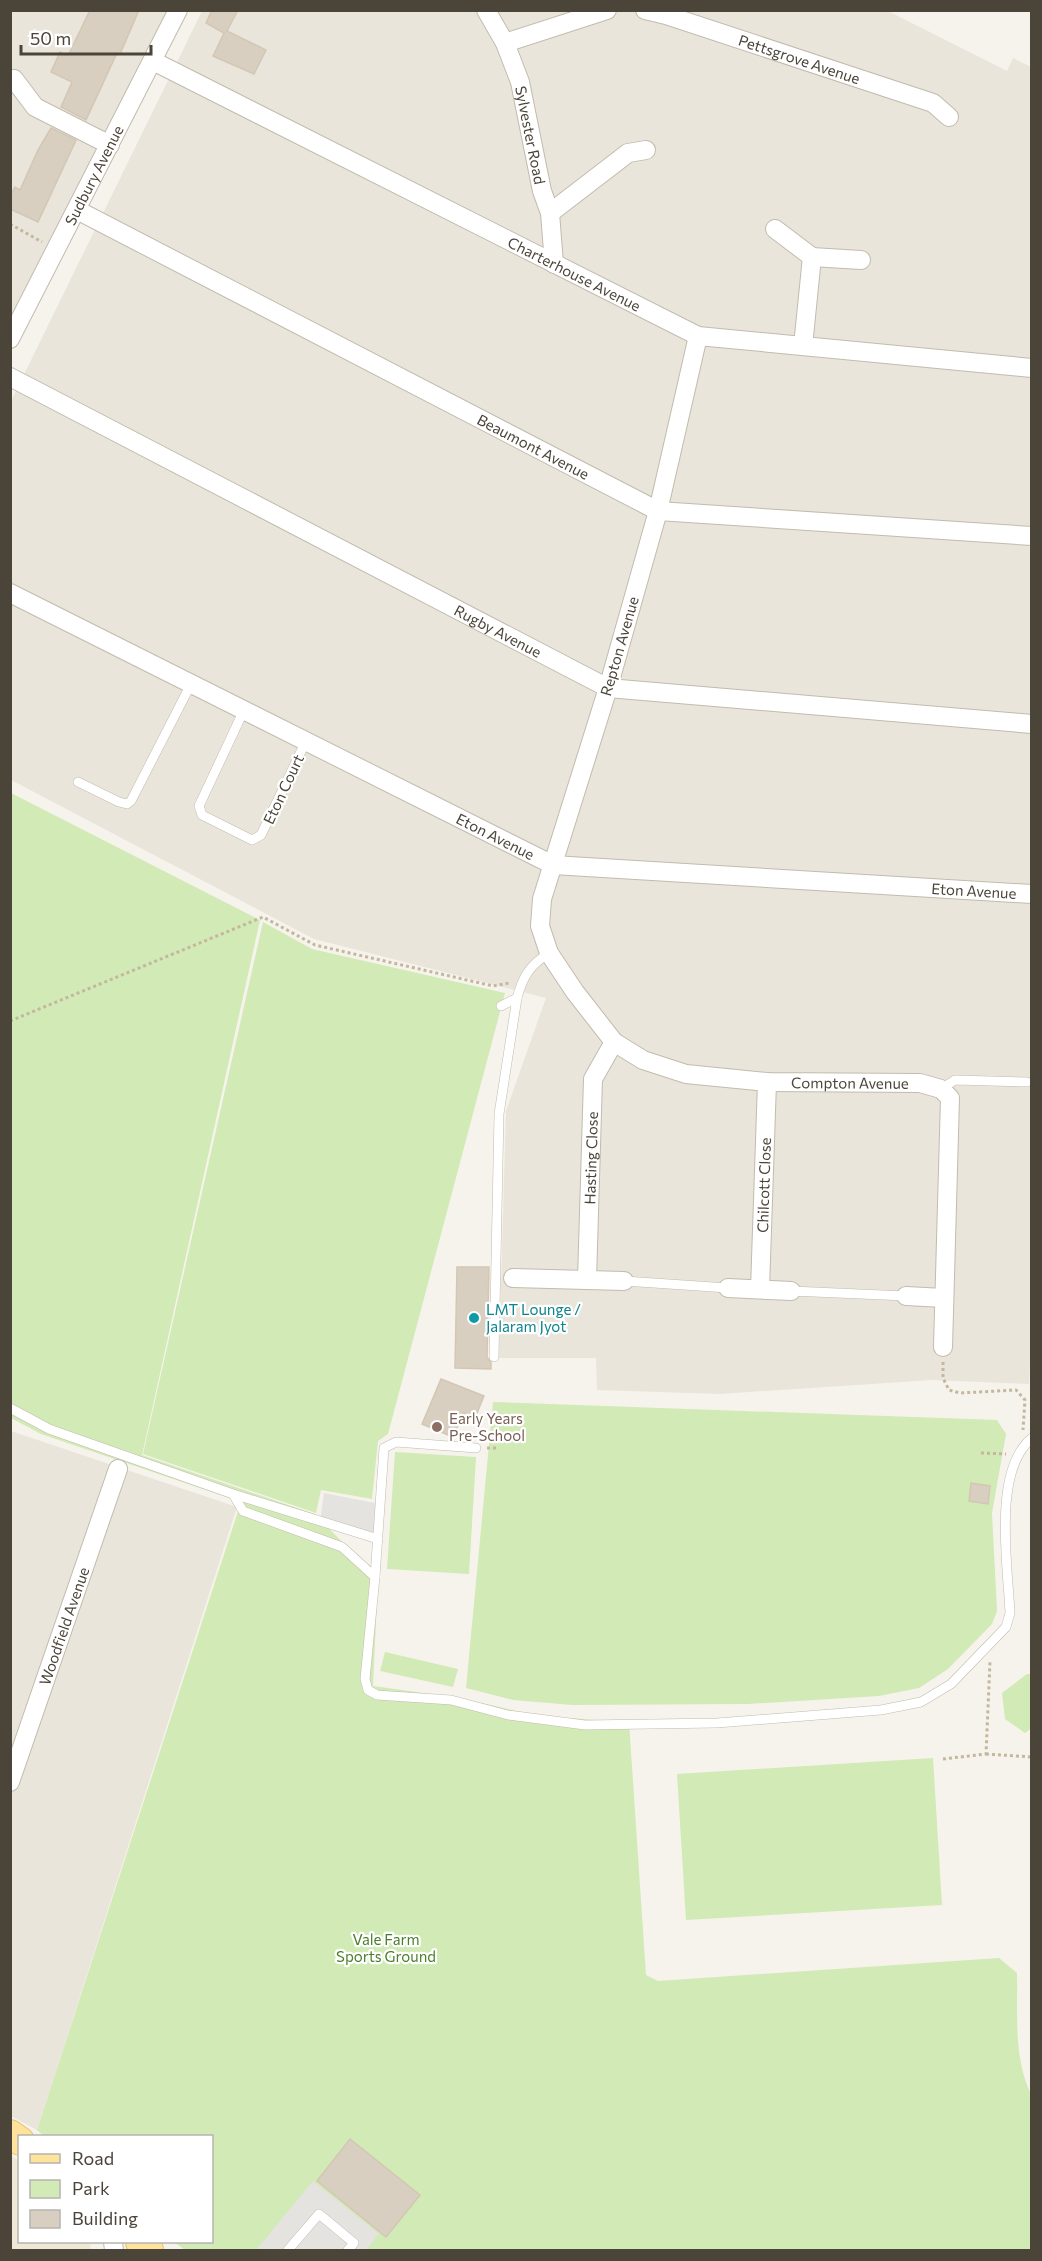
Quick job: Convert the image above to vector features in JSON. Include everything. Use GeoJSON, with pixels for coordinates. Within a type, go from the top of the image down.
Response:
{"type":"FeatureCollection","features":[{"type":"Feature","properties":{"kind":"street","name":"Sudbury Avenue"},"geometry":{"type":"LineString","coordinates":[[10,339],[178,10]]}},
{"type":"Feature","properties":{"kind":"street","name":"Sylvester Road"},"geometry":{"type":"LineString","coordinates":[[486,10],[505,43],[520,82],[543,191],[550,213],[554,264]]}},
{"type":"Feature","properties":{"kind":"street"},"geometry":{"type":"LineString","coordinates":[[505,43],[607,10]]}},
{"type":"Feature","properties":{"kind":"street","name":"Pettsgrove Avenue"},"geometry":{"type":"LineString","coordinates":[[645,10],[933,103],[949,117]]}},
{"type":"Feature","properties":{"kind":"street","name":"Charterhouse Avenue"},"geometry":{"type":"LineString","coordinates":[[153,61],[698,336],[1032,368]]}},
{"type":"Feature","properties":{"kind":"street"},"geometry":{"type":"LineString","coordinates":[[14,80],[35,106],[110,145]]}},
{"type":"Feature","properties":{"kind":"street"},"geometry":{"type":"LineString","coordinates":[[550,213],[628,153],[646,150]]}},
{"type":"Feature","properties":{"kind":"street","name":"Beaumont Avenue"},"geometry":{"type":"LineString","coordinates":[[77,210],[658,511],[1032,536]]}},
{"type":"Feature","properties":{"kind":"street"},"geometry":{"type":"LineString","coordinates":[[775,229],[812,257],[861,260]]}},
{"type":"Feature","properties":{"kind":"street"},"geometry":{"type":"LineString","coordinates":[[803,346],[812,257]]}},
{"type":"Feature","properties":{"kind":"street","name":"Repton Avenue"},"geometry":{"type":"LineString","coordinates":[[549,953],[540,927],[542,899],[608,688],[658,511],[698,336]]}},
{"type":"Feature","properties":{"kind":"street","name":"Rugby Avenue"},"geometry":{"type":"LineString","coordinates":[[10,377],[608,688],[1032,724]]}},
{"type":"Feature","properties":{"kind":"street","name":"Eton Avenue"},"geometry":{"type":"LineString","coordinates":[[10,593],[553,865],[1032,894]]}},
{"type":"Feature","properties":{"kind":"street","name":"Compton Avenue"},"geometry":{"type":"LineString","coordinates":[[549,953],[575,992],[614,1042],[643,1060],[686,1074],[767,1082],[920,1083],[941,1089]]}},
{"type":"Feature","properties":{"kind":"street","name":"Hasting Close"},"geometry":{"type":"LineString","coordinates":[[588,1280],[593,1079],[614,1042]]}},
{"type":"Feature","properties":{"kind":"street","name":"Chilcott Close"},"geometry":{"type":"LineString","coordinates":[[760,1289],[767,1082]]}},
{"type":"Feature","properties":{"kind":"street"},"geometry":{"type":"LineString","coordinates":[[941,1089],[950,1098],[943,1347]]}},
{"type":"Feature","properties":{"kind":"street"},"geometry":{"type":"LineString","coordinates":[[513,1278],[624,1281]]}},
{"type":"Feature","properties":{"kind":"street"},"geometry":{"type":"LineString","coordinates":[[728,1288],[791,1291]]}},
{"type":"Feature","properties":{"kind":"street"},"geometry":{"type":"LineString","coordinates":[[906,1296],[944,1298]]}},
{"type":"Feature","properties":{"kind":"street","name":"Woodfield Avenue"},"geometry":{"type":"LineString","coordinates":[[10,1782],[118,1469]]}},
{"type":"Feature","properties":{"kind":"lane"},"geometry":{"type":"LineString","coordinates":[[78,782],[119,802],[127,804],[131,801],[192,684]]}},
{"type":"Feature","properties":{"kind":"lane","name":"Eton Court"},"geometry":{"type":"LineString","coordinates":[[244,710],[199,806],[202,815],[252,840],[261,835],[306,741]]}},
{"type":"Feature","properties":{"kind":"lane"},"geometry":{"type":"LineString","coordinates":[[494,1357],[499,1114],[517,998],[522,980],[532,966],[549,953]]}},
{"type":"Feature","properties":{"kind":"lane"},"geometry":{"type":"LineString","coordinates":[[501,1006],[517,998]]}},
{"type":"Feature","properties":{"kind":"lane"},"geometry":{"type":"LineString","coordinates":[[941,1089],[956,1080],[1027,1082]]}},
{"type":"Feature","properties":{"kind":"lane"},"geometry":{"type":"LineString","coordinates":[[624,1281],[728,1288]]}},
{"type":"Feature","properties":{"kind":"lane"},"geometry":{"type":"LineString","coordinates":[[791,1291],[906,1296]]}},
{"type":"Feature","properties":{"kind":"lane"},"geometry":{"type":"LineString","coordinates":[[10,1408],[49,1429],[233,1494],[378,1539]]}},
{"type":"Feature","properties":{"kind":"lane"},"geometry":{"type":"LineString","coordinates":[[476,1448],[396,1442],[384,1448],[365,1679],[368,1690],[377,1695],[451,1700],[508,1716],[585,1725],[717,1723],[891,1708],[921,1702],[951,1684],[1006,1627],[1010,1613],[1004,1502],[1017,1456],[1022,1446],[1032,1438]]}},
{"type":"Feature","properties":{"kind":"lane"},"geometry":{"type":"LineString","coordinates":[[233,1494],[243,1510],[342,1547],[375,1577]]}},
{"type":"Feature","properties":{"kind":"lane"},"geometry":{"type":"LineString","coordinates":[[288,2250],[318,2214],[354,2243],[348,2250]]}},
{"type":"Feature","properties":{"kind":"path"},"geometry":{"type":"LineString","coordinates":[[10,224],[56,251]]}},
{"type":"Feature","properties":{"kind":"path"},"geometry":{"type":"LineString","coordinates":[[10,1021],[262,917],[315,945],[493,986],[522,980]]}},
{"type":"Feature","properties":{"kind":"path"},"geometry":{"type":"LineString","coordinates":[[943,1347],[943,1378],[949,1390],[960,1393],[1016,1390],[1025,1400],[1022,1446]]}},
{"type":"Feature","properties":{"kind":"path"},"geometry":{"type":"LineString","coordinates":[[981,1453],[1017,1456]]}},
{"type":"Feature","properties":{"kind":"path"},"geometry":{"type":"LineString","coordinates":[[986,1754],[991,1642]]}},
{"type":"Feature","properties":{"kind":"path"},"geometry":{"type":"LineString","coordinates":[[943,1759],[986,1754],[1032,1757]]}},
{"type":"Feature","properties":{"kind":"shaded area"},"geometry":{"type":"Polygon","coordinates":[[[11,11],[167,11],[11,323],[11,11]]]}},
{"type":"Feature","properties":{"kind":"shaded area"},"geometry":{"type":"Polygon","coordinates":[[[202,11],[888,11],[1007,71],[1013,58],[1031,67],[1032,1320],[1029,1384],[932,1380],[720,1394],[597,1390],[596,1358],[499,1358],[506,1111],[546,998],[314,939],[11,780],[10,403],[202,11]]]}},
{"type":"Feature","properties":{"kind":"shaded area"},"geometry":{"type":"Polygon","coordinates":[[[11,1431],[237,1507],[37,2130],[11,2116],[11,1431]]]}},
{"type":"Feature","properties":{"kind":"shaded area"},"geometry":{"type":"Polygon","coordinates":[[[324,1493],[380,1504],[378,1539],[320,1521],[324,1493]]]}},
{"type":"Feature","properties":{"kind":"shaded area"},"geometry":{"type":"Polygon","coordinates":[[[10,2155],[18,2160],[18,2243],[90,2243],[91,2250],[11,2250],[10,2155]]]}},
{"type":"Feature","properties":{"kind":"shaded area"},"geometry":{"type":"Polygon","coordinates":[[[313,2181],[379,2234],[366,2250],[256,2250],[313,2181]]]}},
{"type":"Feature","properties":{"kind":"green space","name":"Vale Farm Sports Ground"},"geometry":{"type":"Polygon","coordinates":[[[11,793],[260,920],[142,1455],[315,1514],[378,1579],[373,1686],[460,1698],[538,1716],[629,1722],[646,1975],[658,1981],[999,1958],[1017,1973],[1019,2050],[1025,2080],[1031,2094],[1031,2250],[185,2250],[175,2243],[213,2243],[213,2135],[43,2135],[37,2130],[241,1502],[41,1434],[11,1418],[11,793]]]}},
{"type":"Feature","properties":{"kind":"green space"},"geometry":{"type":"Polygon","coordinates":[[[263,922],[312,949],[505,993],[388,1434],[378,1441],[372,1499],[321,1490],[316,1513],[143,1454],[263,922]]]}},
{"type":"Feature","properties":{"kind":"green space"},"geometry":{"type":"Polygon","coordinates":[[[493,1402],[997,1420],[1006,1434],[992,1513],[997,1611],[992,1624],[948,1669],[919,1688],[879,1696],[748,1704],[572,1705],[513,1700],[466,1688],[493,1402]]]}},
{"type":"Feature","properties":{"kind":"green space"},"geometry":{"type":"Polygon","coordinates":[[[395,1452],[476,1457],[469,1574],[387,1569],[395,1452]]]}},
{"type":"Feature","properties":{"kind":"green space"},"geometry":{"type":"Polygon","coordinates":[[[385,1652],[458,1669],[453,1687],[380,1671],[385,1652]]]}},
{"type":"Feature","properties":{"kind":"green space"},"geometry":{"type":"Polygon","coordinates":[[[1027,1674],[1031,1674],[1032,1728],[1025,1733],[1005,1719],[1002,1693],[1027,1674]]]}},
{"type":"Feature","properties":{"kind":"green space"},"geometry":{"type":"Polygon","coordinates":[[[933,1758],[942,1905],[686,1920],[677,1774],[933,1758]]]}},
{"type":"Feature","properties":{"kind":"building"},"geometry":{"type":"Polygon","coordinates":[[[90,10],[139,10],[120,54],[117,53],[86,120],[61,107],[72,82],[51,72],[60,52],[68,56],[90,10]]]}},
{"type":"Feature","properties":{"kind":"building"},"geometry":{"type":"Polygon","coordinates":[[[212,10],[238,10],[227,31],[266,50],[254,74],[213,56],[224,33],[206,23],[212,10]]]}},
{"type":"Feature","properties":{"kind":"building"},"geometry":{"type":"Polygon","coordinates":[[[51,128],[76,140],[38,222],[10,209],[10,196],[15,187],[20,190],[51,128]]]}},
{"type":"Feature","properties":{"kind":"building","name":"LMT Lounge / Jalaram Jyot"},"geometry":{"type":"Polygon","coordinates":[[[457,1267],[489,1267],[487,1357],[491,1363],[491,1369],[455,1368],[457,1267]]]}},
{"type":"Feature","properties":{"kind":"building"},"geometry":{"type":"Polygon","coordinates":[[[441,1379],[484,1396],[475,1418],[463,1413],[453,1437],[422,1424],[441,1379]]]}},
{"type":"Feature","properties":{"kind":"building"},"geometry":{"type":"Polygon","coordinates":[[[971,1483],[990,1486],[988,1504],[969,1501],[971,1483]]]}},
{"type":"Feature","properties":{"kind":"building"},"geometry":{"type":"Polygon","coordinates":[[[350,2139],[420,2195],[386,2237],[317,2181],[350,2139]]]}},
{"type":"Feature","properties":{"kind":"place","name":"LMT Lounge / Jalaram Jyot"},"geometry":{"type":"Point","coordinates":[474,1318]}},
{"type":"Feature","properties":{"kind":"place","name":"Early Years Pre-School"},"geometry":{"type":"Point","coordinates":[437,1427]}}]}
